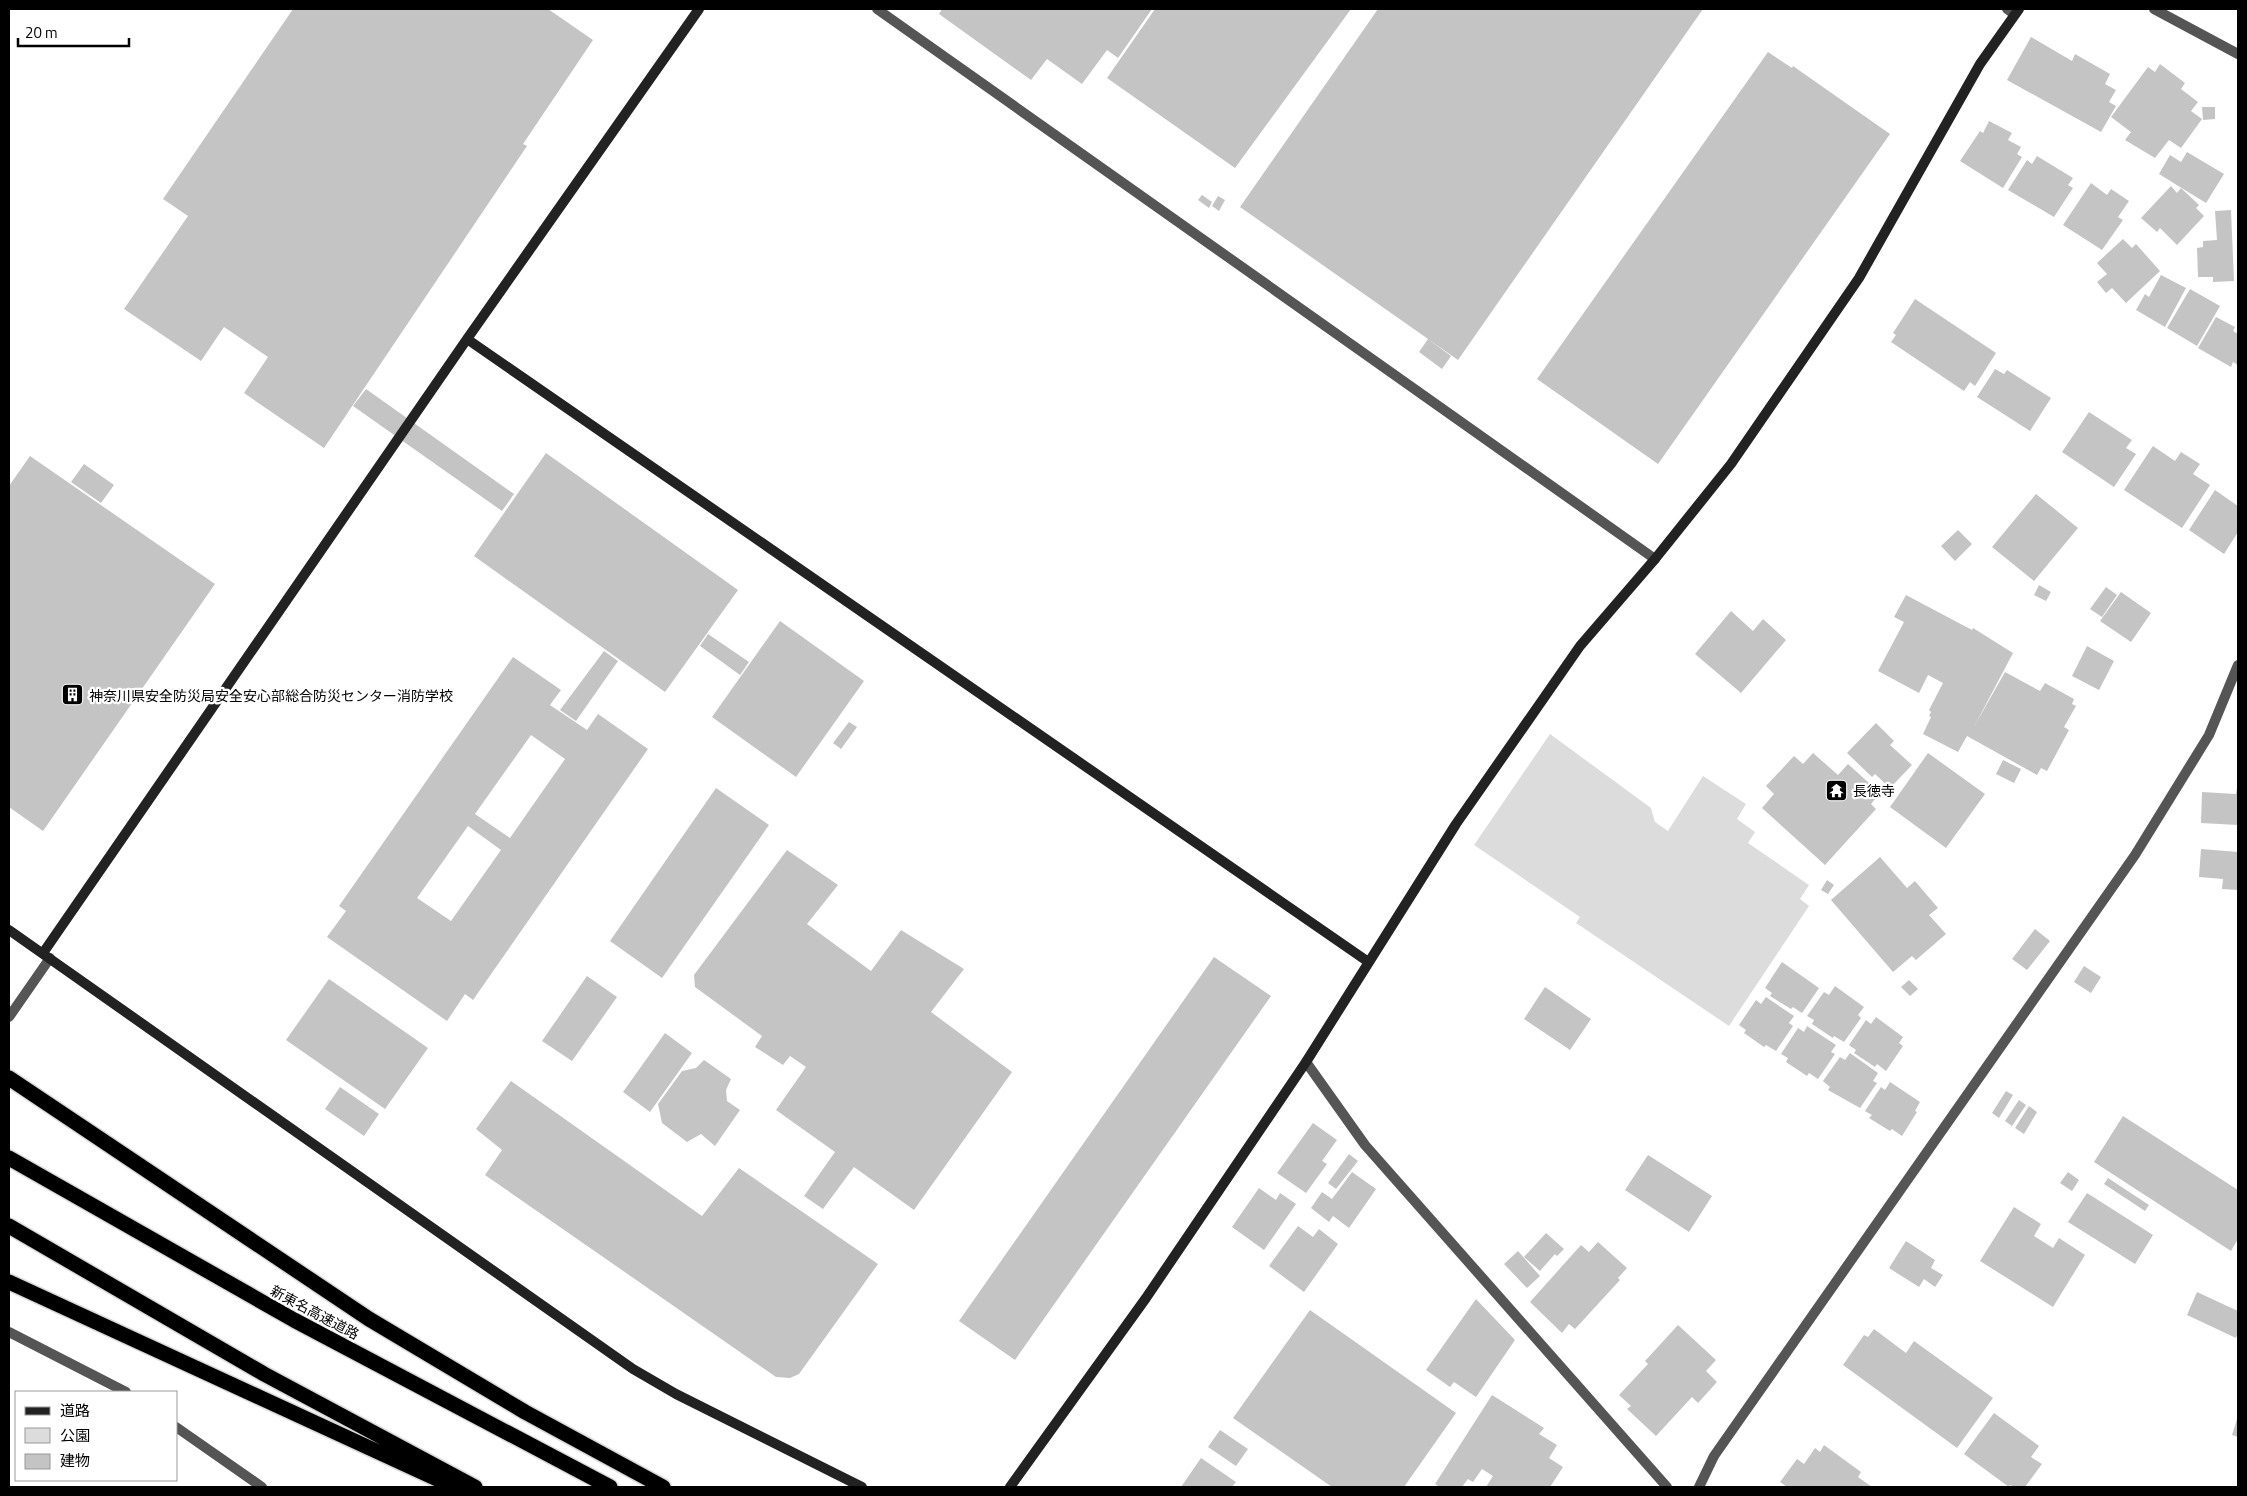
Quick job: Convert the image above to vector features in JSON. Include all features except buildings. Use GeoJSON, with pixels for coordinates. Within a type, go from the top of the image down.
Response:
{"type":"FeatureCollection","features":[{"type":"Feature","properties":{"kind":"highway"},"geometry":{"type":"LineString","coordinates":[[9,1078],[369,1319],[525,1412],[663,1487]]}},
{"type":"Feature","properties":{"kind":"highway","name":"新東名高速道路"},"geometry":{"type":"LineString","coordinates":[[9,1158],[294,1320],[610,1487]]}},
{"type":"Feature","properties":{"kind":"highway"},"geometry":{"type":"LineString","coordinates":[[9,1226],[264,1374],[474,1487]]}},
{"type":"Feature","properties":{"kind":"highway"},"geometry":{"type":"LineString","coordinates":[[9,1282],[456,1487]]}},
{"type":"Feature","properties":{"kind":"street"},"geometry":{"type":"LineString","coordinates":[[9,1017],[47,956],[467,339],[699,9]]}},
{"type":"Feature","properties":{"kind":"street"},"geometry":{"type":"LineString","coordinates":[[877,9],[1655,560]]}},
{"type":"Feature","properties":{"kind":"street"},"geometry":{"type":"LineString","coordinates":[[2154,9],[2238,54]]}},
{"type":"Feature","properties":{"kind":"street"},"geometry":{"type":"LineString","coordinates":[[1010,1487],[1146,1298],[1306,1062],[1367,961],[1456,824],[1580,646],[1655,560],[1732,464],[1859,278],[1980,64],[2013,10]]}},
{"type":"Feature","properties":{"kind":"street"},"geometry":{"type":"LineString","coordinates":[[467,339],[1367,961]]}},
{"type":"Feature","properties":{"kind":"street"},"geometry":{"type":"LineString","coordinates":[[1699,1487],[1714,1456],[2134,854],[2209,735],[2238,665]]}},
{"type":"Feature","properties":{"kind":"street"},"geometry":{"type":"LineString","coordinates":[[9,930],[633,1369],[676,1394],[862,1487]]}},
{"type":"Feature","properties":{"kind":"street"},"geometry":{"type":"LineString","coordinates":[[1306,1062],[1366,1145],[1667,1487]]}},
{"type":"Feature","properties":{"kind":"street"},"geometry":{"type":"LineString","coordinates":[[9,1332],[124,1391]]}},
{"type":"Feature","properties":{"kind":"street"},"geometry":{"type":"LineString","coordinates":[[178,1428],[262,1487]]}},
{"type":"Feature","properties":{"kind":"green space"},"geometry":{"type":"Polygon","coordinates":[[[1550,734],[1651,808],[1655,822],[1668,831],[1703,776],[1746,804],[1737,819],[1755,832],[1748,843],[1809,885],[1800,899],[1809,906],[1729,1026],[1576,923],[1580,917],[1474,845],[1550,734]]]}},
{"type":"Feature","properties":{"kind":"place","name":"神奈川県安全防災局安全安心部総合防災センター消防学校"},"geometry":{"type":"Point","coordinates":[73,695]}},
{"type":"Feature","properties":{"kind":"place","name":"長徳寺"},"geometry":{"type":"Point","coordinates":[1837,790]}}]}
